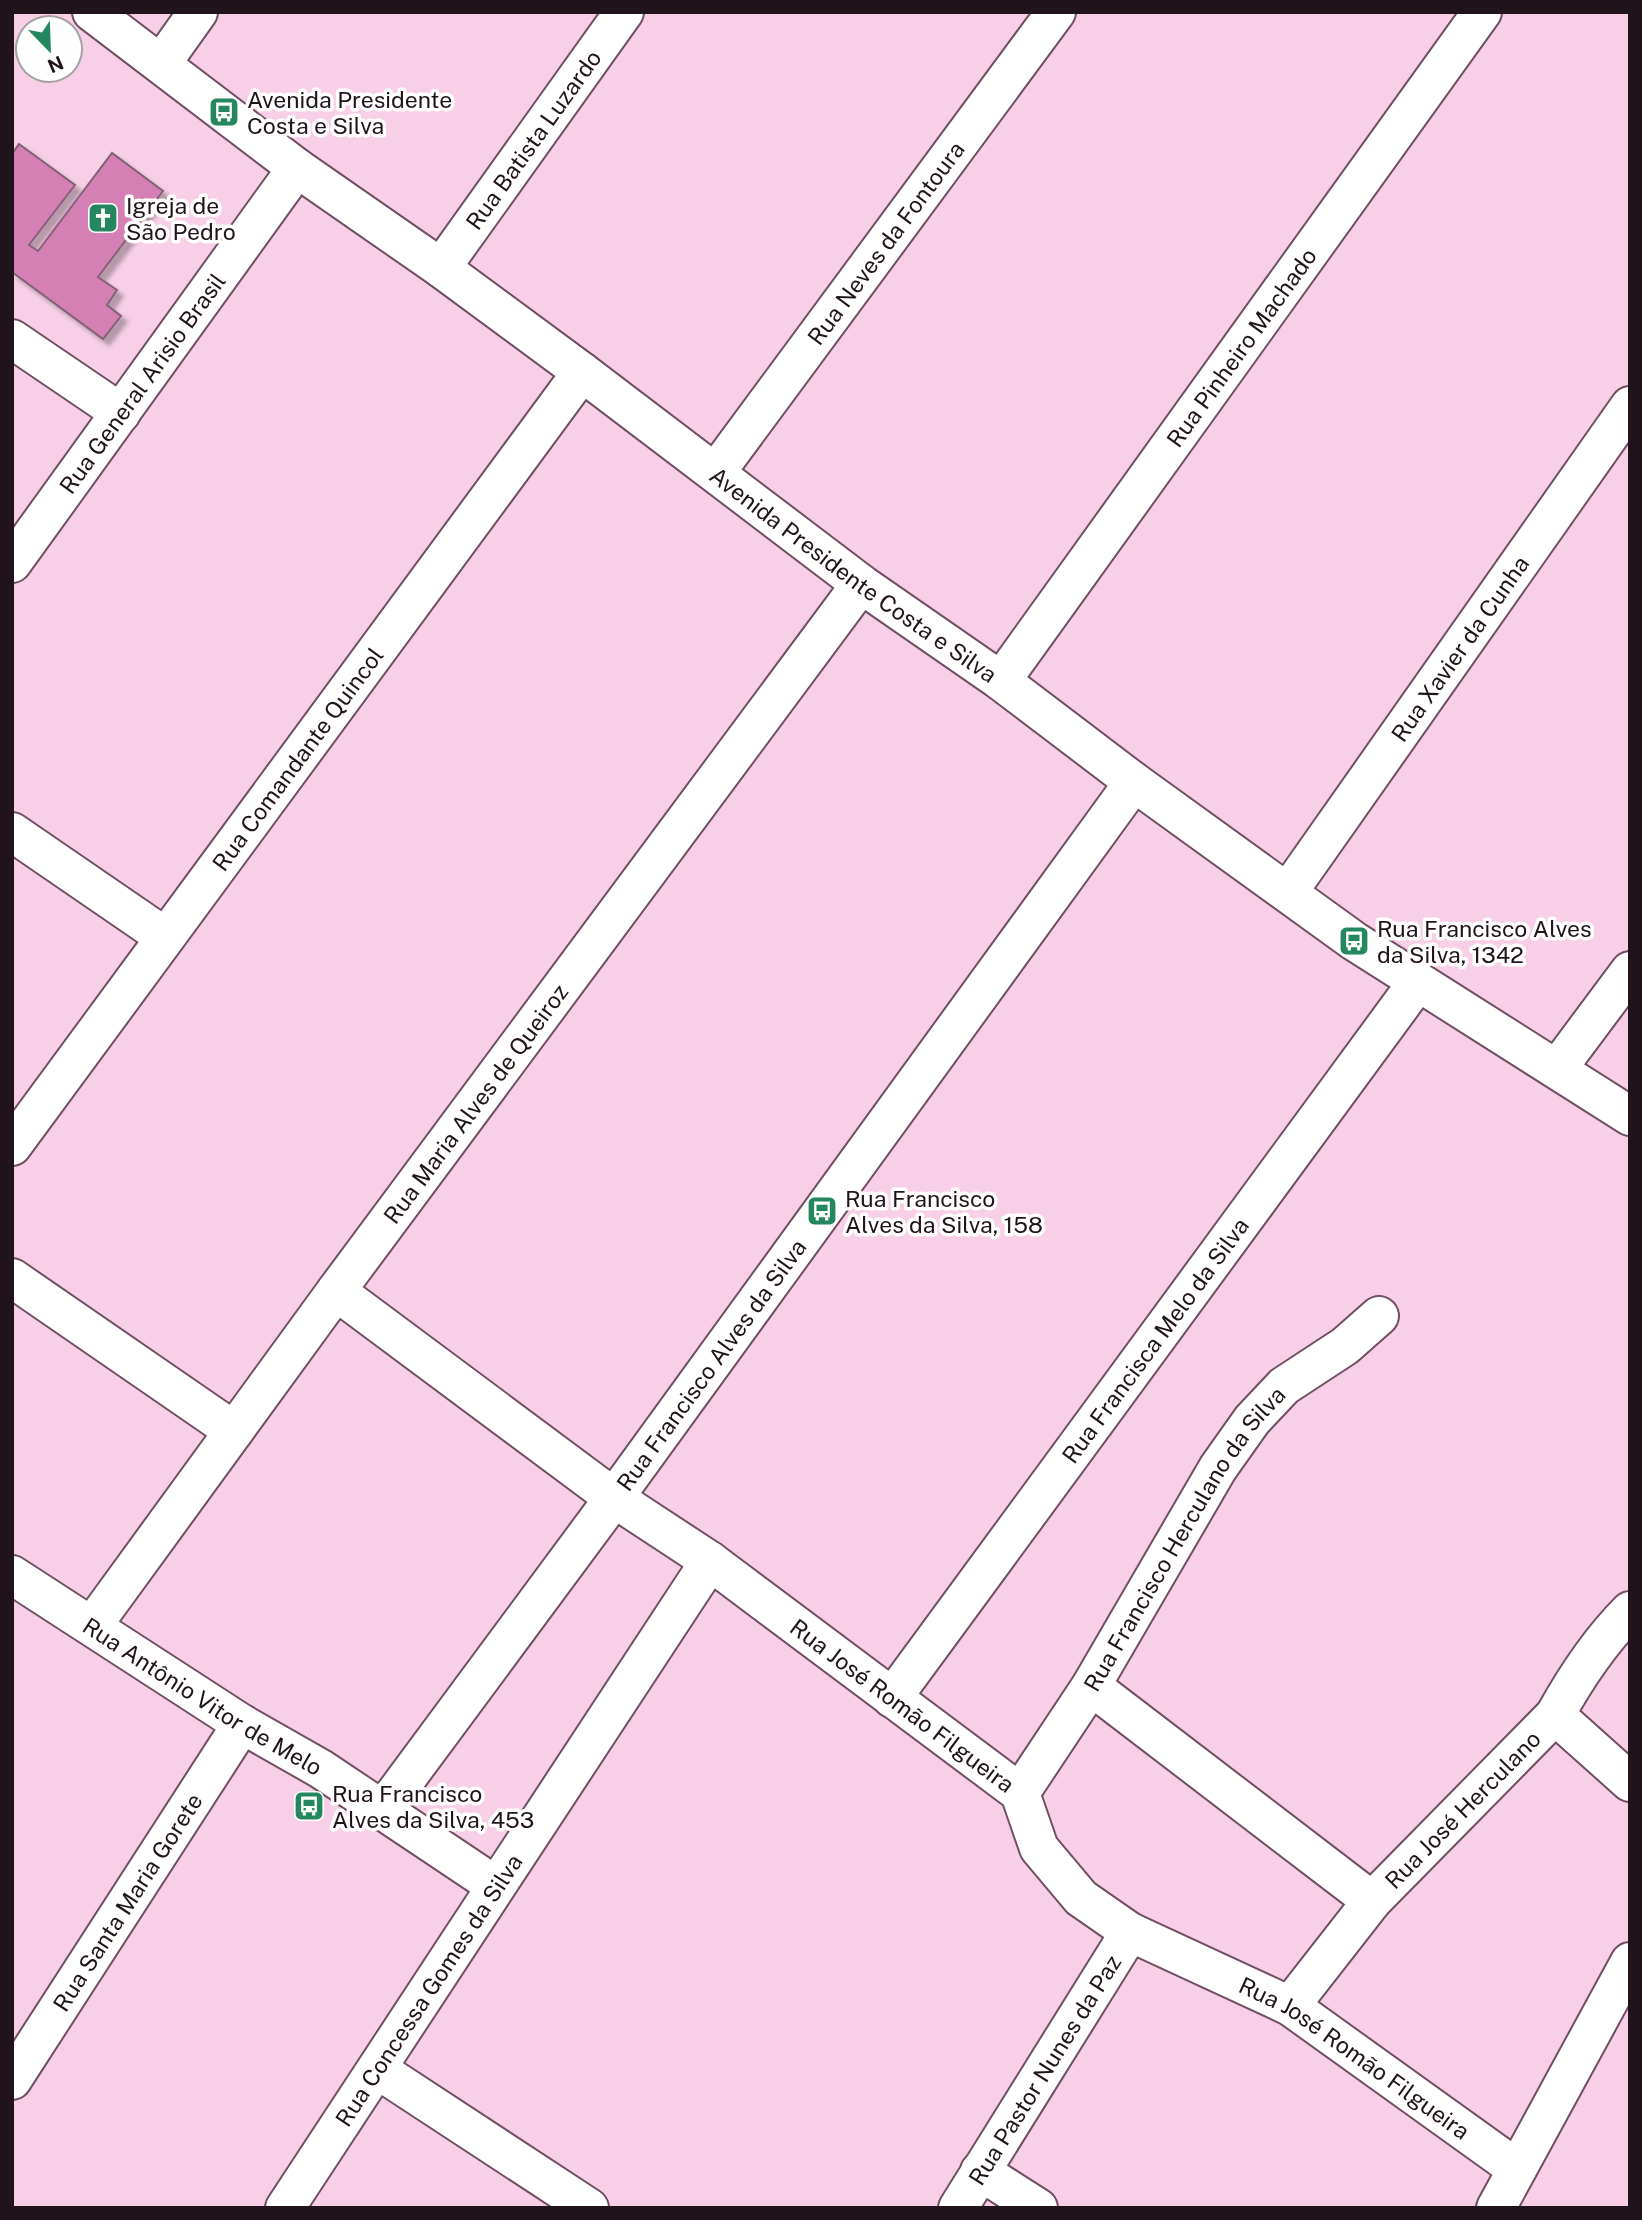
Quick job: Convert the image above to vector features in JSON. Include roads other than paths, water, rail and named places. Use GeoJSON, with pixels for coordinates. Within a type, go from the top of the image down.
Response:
{"type":"FeatureCollection","features":[{"type":"Feature","properties":{"kind":"street","name":"Avenida Presidente Costa e Silva"},"geometry":{"type":"LineString","coordinates":[[92,12],[297,168],[441,268],[582,372],[861,584],[1000,681],[1353,941],[1630,1115]]}},
{"type":"Feature","properties":{"kind":"street"},"geometry":{"type":"LineString","coordinates":[[161,64],[198,12]]}},
{"type":"Feature","properties":{"kind":"street","name":"Rua Batista Luzardo"},"geometry":{"type":"LineString","coordinates":[[441,268],[624,12]]}},
{"type":"Feature","properties":{"kind":"street","name":"Rua Neves da Fontoura"},"geometry":{"type":"LineString","coordinates":[[716,472],[1056,12]]}},
{"type":"Feature","properties":{"kind":"street","name":"Rua Pinheiro Machado"},"geometry":{"type":"LineString","coordinates":[[1000,681],[1482,12]]}},
{"type":"Feature","properties":{"kind":"street","name":"Rua General Arisio Brasil"},"geometry":{"type":"LineString","coordinates":[[12,563],[297,168]]}},
{"type":"Feature","properties":{"kind":"street"},"geometry":{"type":"LineString","coordinates":[[12,339],[121,413]]}},
{"type":"Feature","properties":{"kind":"street","name":"Rua Comandante Quincol"},"geometry":{"type":"LineString","coordinates":[[12,1146],[582,372]]}},
{"type":"Feature","properties":{"kind":"street","name":"Rua Xavier da Cunha"},"geometry":{"type":"LineString","coordinates":[[1288,892],[1630,406]]}},
{"type":"Feature","properties":{"kind":"street","name":"Rua Maria Alves de Queiroz"},"geometry":{"type":"LineString","coordinates":[[92,1626],[336,1291],[861,584]]}},
{"type":"Feature","properties":{"kind":"street","name":"Rua Francisco Alves da Silva"},"geometry":{"type":"LineString","coordinates":[[383,1810],[614,1498],[1134,782]]}},
{"type":"Feature","properties":{"kind":"street"},"geometry":{"type":"LineString","coordinates":[[12,832],[165,937]]}},
{"type":"Feature","properties":{"kind":"street"},"geometry":{"type":"LineString","coordinates":[[1557,1069],[1630,971]]}},
{"type":"Feature","properties":{"kind":"street","name":"Rua Francisca Melo da Silva"},"geometry":{"type":"LineString","coordinates":[[892,1698],[1417,983]]}},
{"type":"Feature","properties":{"kind":"street"},"geometry":{"type":"LineString","coordinates":[[12,1278],[234,1431]]}},
{"type":"Feature","properties":{"kind":"street","name":"Rua José Romão Filgueira"},"geometry":{"type":"LineString","coordinates":[[336,1291],[614,1498],[710,1561],[1020,1793],[1039,1848],[1081,1898],[1130,1932],[1290,2006],[1517,2169]]}},
{"type":"Feature","properties":{"kind":"street","name":"Rua Francisco Herculano da Silva"},"geometry":{"type":"LineString","coordinates":[[1020,1793],[1091,1686],[1217,1468],[1252,1420],[1284,1386],[1345,1346],[1380,1316]]}},
{"type":"Feature","properties":{"kind":"street","name":"Rua Concessa Gomes da Silva"},"geometry":{"type":"LineString","coordinates":[[285,2208],[710,1561]]}},
{"type":"Feature","properties":{"kind":"street","name":"Rua Antônio Vitor de Melo"},"geometry":{"type":"LineString","coordinates":[[12,1575],[243,1724],[321,1769],[496,1886]]}},
{"type":"Feature","properties":{"kind":"street","name":"Rua José Herculano"},"geometry":{"type":"LineString","coordinates":[[1290,2006],[1372,1901],[1555,1715],[1607,1634],[1630,1611]]}},
{"type":"Feature","properties":{"kind":"street"},"geometry":{"type":"LineString","coordinates":[[1091,1686],[1372,1901]]}},
{"type":"Feature","properties":{"kind":"street"},"geometry":{"type":"LineString","coordinates":[[1555,1715],[1622,1761]]}},
{"type":"Feature","properties":{"kind":"street","name":"Rua Santa Maria Gorete"},"geometry":{"type":"LineString","coordinates":[[12,2080],[243,1724]]}},
{"type":"Feature","properties":{"kind":"street","name":"Rua Pastor Nunes da Paz"},"geometry":{"type":"LineString","coordinates":[[958,2208],[1130,1932]]}},
{"type":"Feature","properties":{"kind":"street"},"geometry":{"type":"LineString","coordinates":[[1496,2208],[1630,1962]]}},
{"type":"Feature","properties":{"kind":"street"},"geometry":{"type":"LineString","coordinates":[[377,2069],[589,2208]]}},
{"type":"Feature","properties":{"kind":"street"},"geometry":{"type":"LineString","coordinates":[[980,2171],[1038,2208]]}},
{"type":"Feature","properties":{"kind":"place","name":"Avenida Presidente Costa e Silva"},"geometry":{"type":"Point","coordinates":[224,112]}},
{"type":"Feature","properties":{"kind":"place","name":"Igreja de São Pedro"},"geometry":{"type":"Point","coordinates":[103,218]}},
{"type":"Feature","properties":{"kind":"place","name":"Rua Francisco Alves da Silva, 1342"},"geometry":{"type":"Point","coordinates":[1354,941]}},
{"type":"Feature","properties":{"kind":"place","name":"Rua Francisco Alves da Silva, 158"},"geometry":{"type":"Point","coordinates":[822,1211]}},
{"type":"Feature","properties":{"kind":"place","name":"Rua Francisco Alves da Silva, 453"},"geometry":{"type":"Point","coordinates":[309,1806]}}]}
